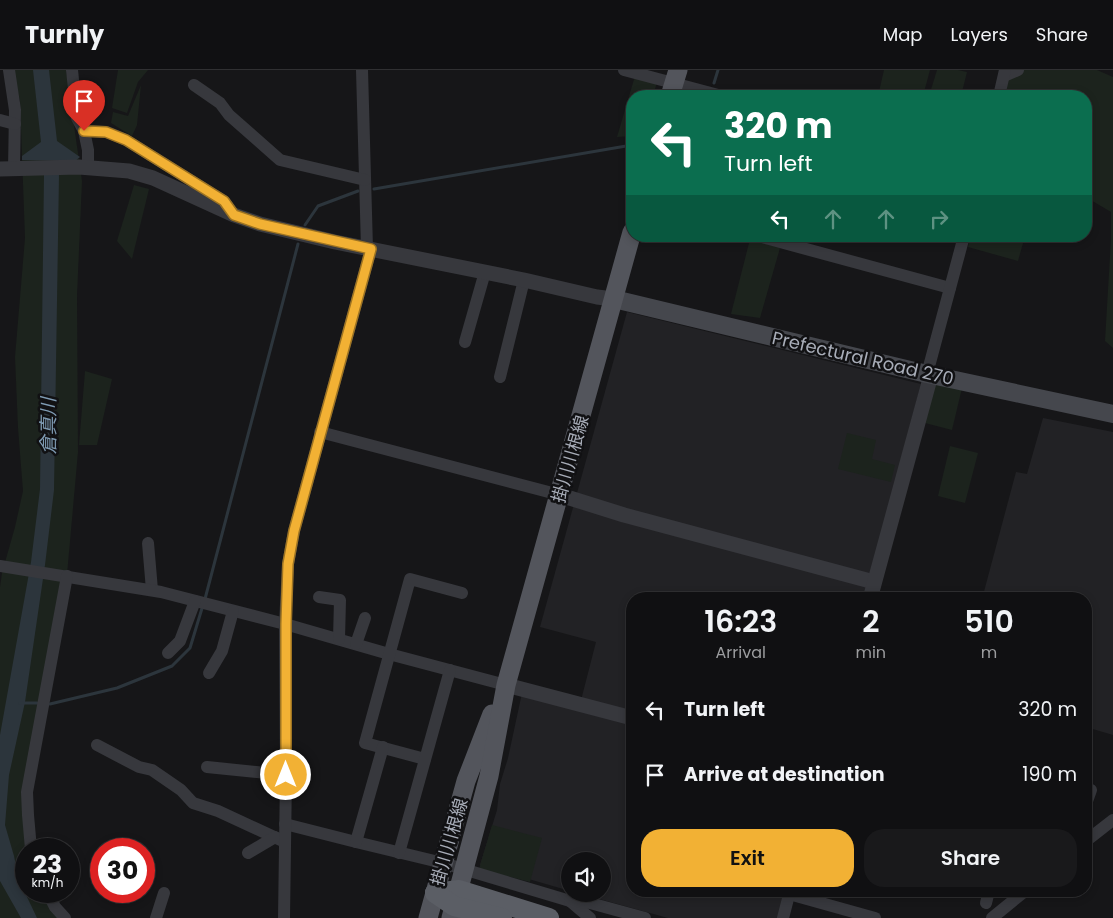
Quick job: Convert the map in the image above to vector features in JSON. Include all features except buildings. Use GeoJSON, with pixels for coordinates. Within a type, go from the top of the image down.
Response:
{"type":"FeatureCollection","features":[{"type":"Feature","properties":{"kind":"highway"},"geometry":{"type":"LineString","coordinates":[[435,893],[455,904],[502,918]]}},
{"type":"Feature","properties":{"kind":"highway"},"geometry":{"type":"LineString","coordinates":[[455,904],[549,918]]}},
{"type":"Feature","properties":{"kind":"main road","name":"掛川川根線"},"geometry":{"type":"LineString","coordinates":[[455,904],[489,776],[506,684],[629,242]]}},
{"type":"Feature","properties":{"kind":"main road","name":"Prefectural Road 270"},"geometry":{"type":"LineString","coordinates":[[614,299],[929,374],[1113,414]]}},
{"type":"Feature","properties":{"kind":"main road","name":"掛川川根線"},"geometry":{"type":"LineString","coordinates":[[428,918],[466,781],[506,684]]}},
{"type":"Feature","properties":{"kind":"street"},"geometry":{"type":"LineString","coordinates":[[9,70],[15,110],[12,169],[84,168],[129,171],[152,178],[234,215],[260,224],[369,249],[614,299]]}},
{"type":"Feature","properties":{"kind":"street"},"geometry":{"type":"LineString","coordinates":[[72,70],[77,118],[84,131],[88,150],[84,168]]}},
{"type":"Feature","properties":{"kind":"street"},"geometry":{"type":"LineString","coordinates":[[284,918],[280,839],[285,824],[288,564],[294,531],[369,249],[362,70]]}},
{"type":"Feature","properties":{"kind":"street"},"geometry":{"type":"LineString","coordinates":[[624,70],[700,90]]}},
{"type":"Feature","properties":{"kind":"street"},"geometry":{"type":"LineString","coordinates":[[1001,90],[1005,73],[1018,70]]}},
{"type":"Feature","properties":{"kind":"street"},"geometry":{"type":"LineString","coordinates":[[194,85],[220,103],[229,115],[280,160],[365,180]]}},
{"type":"Feature","properties":{"kind":"street"},"geometry":{"type":"LineString","coordinates":[[0,120],[15,124]]}},
{"type":"Feature","properties":{"kind":"street"},"geometry":{"type":"LineString","coordinates":[[84,131],[106,132],[126,140],[224,201],[234,215]]}},
{"type":"Feature","properties":{"kind":"street"},"geometry":{"type":"LineString","coordinates":[[780,242],[950,288]]}},
{"type":"Feature","properties":{"kind":"street"},"geometry":{"type":"LineString","coordinates":[[872,592],[962,242]]}},
{"type":"Feature","properties":{"kind":"street"},"geometry":{"type":"LineString","coordinates":[[465,342],[485,272]]}},
{"type":"Feature","properties":{"kind":"street"},"geometry":{"type":"LineString","coordinates":[[500,377],[524,280]]}},
{"type":"Feature","properties":{"kind":"street"},"geometry":{"type":"LineString","coordinates":[[320,432],[560,495],[633,518],[874,582]]}},
{"type":"Feature","properties":{"kind":"street"},"geometry":{"type":"LineString","coordinates":[[148,543],[152,590]]}},
{"type":"Feature","properties":{"kind":"street"},"geometry":{"type":"LineString","coordinates":[[4,566],[152,590],[286,624],[390,654],[626,716]]}},
{"type":"Feature","properties":{"kind":"street"},"geometry":{"type":"LineString","coordinates":[[30,838],[27,792],[65,576]]}},
{"type":"Feature","properties":{"kind":"street"},"geometry":{"type":"LineString","coordinates":[[425,759],[365,742],[410,579],[462,593]]}},
{"type":"Feature","properties":{"kind":"street"},"geometry":{"type":"LineString","coordinates":[[319,597],[340,600],[339,639]]}},
{"type":"Feature","properties":{"kind":"street"},"geometry":{"type":"LineString","coordinates":[[168,653],[180,641],[195,601]]}},
{"type":"Feature","properties":{"kind":"street"},"geometry":{"type":"LineString","coordinates":[[209,673],[222,651],[234,611]]}},
{"type":"Feature","properties":{"kind":"street"},"geometry":{"type":"LineString","coordinates":[[356,644],[365,618]]}},
{"type":"Feature","properties":{"kind":"street"},"geometry":{"type":"LineString","coordinates":[[399,853],[450,670]]}},
{"type":"Feature","properties":{"kind":"street"},"geometry":{"type":"LineString","coordinates":[[97,745],[139,767],[152,770],[181,790],[193,804],[218,811],[280,839]]}},
{"type":"Feature","properties":{"kind":"street"},"geometry":{"type":"LineString","coordinates":[[356,842],[383,747]]}},
{"type":"Feature","properties":{"kind":"street"},"geometry":{"type":"LineString","coordinates":[[207,767],[286,775]]}},
{"type":"Feature","properties":{"kind":"street"},"geometry":{"type":"LineString","coordinates":[[1092,836],[1113,820]]}},
{"type":"Feature","properties":{"kind":"street"},"geometry":{"type":"LineString","coordinates":[[285,824],[443,863],[561,898]]}},
{"type":"Feature","properties":{"kind":"street"},"geometry":{"type":"LineString","coordinates":[[248,852],[280,839]]}},
{"type":"Feature","properties":{"kind":"street"},"geometry":{"type":"LineString","coordinates":[[156,918],[164,893]]}},
{"type":"Feature","properties":{"kind":"street"},"geometry":{"type":"LineString","coordinates":[[783,918],[789,897]]}},
{"type":"Feature","properties":{"kind":"street"},"geometry":{"type":"LineString","coordinates":[[806,897],[875,918]]}},
{"type":"Feature","properties":{"kind":"street"},"geometry":{"type":"LineString","coordinates":[[992,918],[1018,897]]}},
{"type":"Feature","properties":{"kind":"street"},"geometry":{"type":"LineString","coordinates":[[571,902],[590,918]]}},
{"type":"Feature","properties":{"kind":"street"},"geometry":{"type":"LineString","coordinates":[[580,902],[645,918]]}},
{"type":"Feature","properties":{"kind":"street"},"geometry":{"type":"LineString","coordinates":[[54,903],[65,918]]}},
{"type":"Feature","properties":{"kind":"shaded area"},"geometry":{"type":"Polygon","coordinates":[[[13,70],[66,70],[82,181],[77,296],[78,452],[66,586],[27,792],[27,838],[15,838],[15,903],[55,903],[64,918],[0,918],[0,587],[23,491],[15,357],[25,238],[20,101],[13,70]]]}},
{"type":"Feature","properties":{"kind":"shaded area"},"geometry":{"type":"Polygon","coordinates":[[[118,70],[148,70],[138,82],[127,113],[112,108],[118,70]]]}},
{"type":"Feature","properties":{"kind":"shaded area"},"geometry":{"type":"Polygon","coordinates":[[[884,70],[930,70],[925,90],[879,90],[884,70]]]}},
{"type":"Feature","properties":{"kind":"shaded area"},"geometry":{"type":"Polygon","coordinates":[[[937,70],[967,72],[962,90],[931,90],[937,70]]]}},
{"type":"Feature","properties":{"kind":"shaded area"},"geometry":{"type":"Polygon","coordinates":[[[1005,70],[1097,70],[1113,77],[1113,348],[1105,341],[1111,212],[1092,201],[1092,90],[1003,90],[1001,88],[1005,70]]]}},
{"type":"Feature","properties":{"kind":"shaded area"},"geometry":{"type":"Polygon","coordinates":[[[635,76],[657,82],[655,90],[631,90],[635,76]]]}},
{"type":"Feature","properties":{"kind":"shaded area"},"geometry":{"type":"Polygon","coordinates":[[[141,85],[137,125],[132,136],[111,123],[113,112],[128,116],[141,85]]]}},
{"type":"Feature","properties":{"kind":"shaded area"},"geometry":{"type":"Polygon","coordinates":[[[626,106],[626,136],[617,137],[626,106]]]}},
{"type":"Feature","properties":{"kind":"shaded area"},"geometry":{"type":"Polygon","coordinates":[[[134,185],[149,189],[132,259],[117,241],[134,185]]]}},
{"type":"Feature","properties":{"kind":"shaded area"},"geometry":{"type":"Polygon","coordinates":[[[749,242],[760,242],[780,248],[760,318],[731,314],[749,242]]]}},
{"type":"Feature","properties":{"kind":"shaded area"},"geometry":{"type":"Polygon","coordinates":[[[969,242],[1023,242],[1018,261],[968,247],[969,242]]]}},
{"type":"Feature","properties":{"kind":"shaded area"},"geometry":{"type":"Polygon","coordinates":[[[627,312],[921,384],[866,592],[626,592],[626,897],[785,897],[779,918],[668,918],[610,902],[611,852],[561,852],[561,888],[480,865],[497,810],[500,784],[508,758],[522,693],[579,708],[596,642],[540,627],[627,312]]]}},
{"type":"Feature","properties":{"kind":"shaded area"},"geometry":{"type":"Polygon","coordinates":[[[85,371],[112,379],[97,445],[79,445],[85,371]]]}},
{"type":"Feature","properties":{"kind":"shaded area"},"geometry":{"type":"Polygon","coordinates":[[[935,384],[962,388],[952,430],[925,423],[935,384]]]}},
{"type":"Feature","properties":{"kind":"shaded area"},"geometry":{"type":"Polygon","coordinates":[[[1043,418],[1113,432],[1113,735],[1092,729],[1092,592],[984,592],[1016,472],[1027,474],[1043,418]]]}},
{"type":"Feature","properties":{"kind":"shaded area"},"geometry":{"type":"Polygon","coordinates":[[[847,433],[876,440],[872,459],[895,465],[891,482],[838,469],[847,433]]]}},
{"type":"Feature","properties":{"kind":"shaded area"},"geometry":{"type":"Polygon","coordinates":[[[950,446],[978,453],[965,503],[938,496],[950,446]]]}},
{"type":"Feature","properties":{"kind":"shaded area"},"geometry":{"type":"Polygon","coordinates":[[[492,825],[542,838],[530,882],[479,869],[492,825]]]}},
{"type":"Feature","properties":{"kind":"water"},"geometry":{"type":"Polygon","coordinates":[[[33,70],[49,70],[57,141],[80,157],[75,161],[22,160],[22,156],[41,142],[33,70]]]}},
{"type":"Feature","properties":{"kind":"water","name":"倉真川"},"geometry":{"type":"Polygon","coordinates":[[[44,175],[59,175],[54,490],[25,702],[9,775],[5,825],[15,861],[15,903],[30,903],[37,918],[21,918],[0,881],[0,735],[31,562],[40,489],[44,175]]]}},
{"type":"Feature","properties":{"kind":"waterway"},"geometry":{"type":"LineString","coordinates":[[714,83],[718,70]]}},
{"type":"Feature","properties":{"kind":"waterway"},"geometry":{"type":"LineString","coordinates":[[374,189],[626,146]]}},
{"type":"Feature","properties":{"kind":"waterway"},"geometry":{"type":"LineString","coordinates":[[305,225],[318,206],[358,191]]}},
{"type":"Feature","properties":{"kind":"waterway"},"geometry":{"type":"LineString","coordinates":[[205,599],[298,244]]}},
{"type":"Feature","properties":{"kind":"waterway"},"geometry":{"type":"LineString","coordinates":[[50,704],[117,688],[172,666],[190,648],[203,605]]}},
{"type":"Feature","properties":{"kind":"waterway"},"geometry":{"type":"LineString","coordinates":[[20,703],[37,703]]}},
{"type":"Feature","properties":{"kind":"route"},"geometry":{"type":"LineString","coordinates":[[84,131],[106,132],[126,140],[224,201],[234,215],[294,233],[371,249],[294,531],[288,564],[286,775]]}}]}
